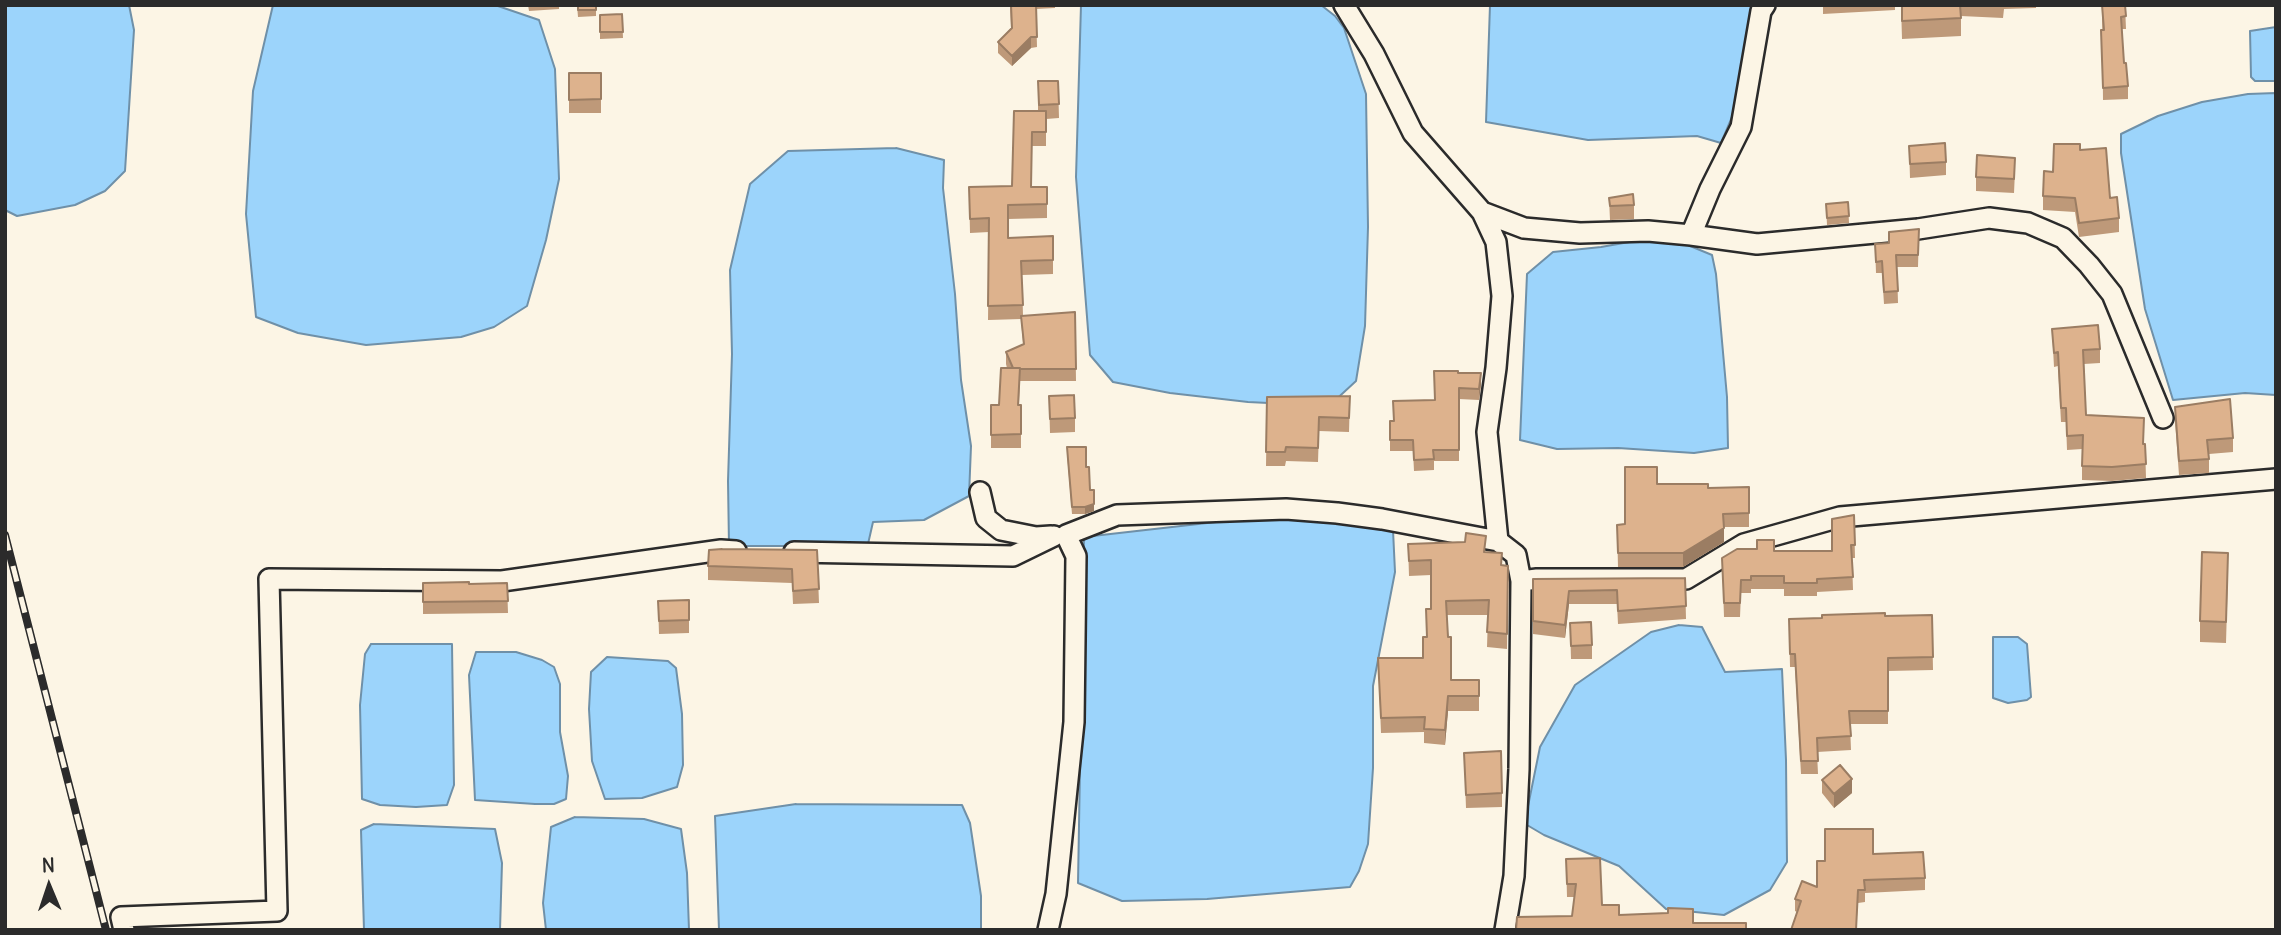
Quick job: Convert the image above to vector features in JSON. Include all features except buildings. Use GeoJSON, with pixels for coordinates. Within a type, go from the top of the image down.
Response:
{"type":"FeatureCollection","features":[{"type":"Feature","properties":{"kind":"street"},"geometry":{"type":"LineString","coordinates":[[1344,5],[1374,54],[1413,133],[1482,212],[1496,242],[1502,296],[1487,432],[1498,541]]}},
{"type":"Feature","properties":{"kind":"street"},"geometry":{"type":"LineString","coordinates":[[1691,235],[1741,127],[1761,12],[1765,5]]}},
{"type":"Feature","properties":{"kind":"street"},"geometry":{"type":"LineString","coordinates":[[1482,212],[1524,228],[1580,233],[1648,230],[1757,244],[1918,229],[1989,218],[2028,223],[2063,238],[2112,294],[2163,418]]}},
{"type":"Feature","properties":{"kind":"street"},"geometry":{"type":"LineString","coordinates":[[1521,581],[1686,579],[1744,544],[1840,517],[2276,479]]}},
{"type":"Feature","properties":{"kind":"street"},"geometry":{"type":"LineString","coordinates":[[979,492],[986,517],[1001,530],[1036,537],[1060,535]]}},
{"type":"Feature","properties":{"kind":"street"},"geometry":{"type":"LineString","coordinates":[[124,930],[121,916],[277,911],[269,579],[502,581],[721,550],[1013,556],[1060,535],[1117,515],[1286,509],[1382,519],[1498,541],[1516,555],[1521,581],[1518,769],[1514,876],[1505,930]]}},
{"type":"Feature","properties":{"kind":"street"},"geometry":{"type":"LineString","coordinates":[[1048,930],[1058,881],[1074,722],[1076,556],[1060,535]]}},
{"type":"Feature","properties":{"kind":"water"},"geometry":{"type":"Polygon","coordinates":[[[5,5],[129,5],[134,30],[125,171],[105,191],[75,205],[17,216],[5,210],[5,5]]]}},
{"type":"Feature","properties":{"kind":"water"},"geometry":{"type":"Polygon","coordinates":[[[273,5],[495,5],[539,20],[555,69],[559,179],[546,240],[527,306],[494,327],[461,337],[366,345],[298,333],[256,317],[246,214],[253,91],[273,5]]]}},
{"type":"Feature","properties":{"kind":"water"},"geometry":{"type":"Polygon","coordinates":[[[1081,5],[1321,5],[1335,16],[1344,28],[1366,94],[1368,227],[1365,326],[1356,381],[1329,406],[1248,402],[1170,393],[1113,382],[1090,355],[1076,177],[1081,5]]]}},
{"type":"Feature","properties":{"kind":"water"},"geometry":{"type":"Polygon","coordinates":[[[1490,5],[1757,5],[1732,117],[1721,143],[1697,136],[1588,140],[1486,122],[1490,5]]]}},
{"type":"Feature","properties":{"kind":"water"},"geometry":{"type":"Polygon","coordinates":[[[2276,27],[2276,81],[2255,81],[2251,77],[2250,31],[2276,27]]]}},
{"type":"Feature","properties":{"kind":"water"},"geometry":{"type":"Polygon","coordinates":[[[2276,93],[2276,395],[2245,393],[2173,400],[2145,309],[2121,153],[2121,134],[2158,116],[2202,102],[2248,94],[2276,93]]]}},
{"type":"Feature","properties":{"kind":"water"},"geometry":{"type":"Polygon","coordinates":[[[896,148],[944,160],[943,188],[961,380],[971,446],[969,496],[924,520],[873,522],[868,544],[729,546],[732,354],[730,270],[750,184],[788,151],[896,148]]]}},
{"type":"Feature","properties":{"kind":"water"},"geometry":{"type":"Polygon","coordinates":[[[1635,241],[1678,241],[1712,255],[1727,397],[1728,448],[1694,453],[1618,448],[1557,449],[1520,440],[1527,274],[1553,252],[1635,241]]]}},
{"type":"Feature","properties":{"kind":"water"},"geometry":{"type":"Polygon","coordinates":[[[1260,517],[1362,522],[1393,530],[1395,572],[1373,686],[1373,768],[1368,844],[1359,871],[1350,887],[1207,899],[1122,901],[1078,883],[1084,537],[1260,517]]]}},
{"type":"Feature","properties":{"kind":"water"},"geometry":{"type":"Polygon","coordinates":[[[1679,625],[1702,627],[1725,672],[1782,669],[1787,862],[1770,890],[1724,915],[1666,909],[1619,866],[1544,835],[1527,825],[1527,811],[1540,747],[1575,685],[1651,632],[1679,625]]]}},
{"type":"Feature","properties":{"kind":"water"},"geometry":{"type":"Polygon","coordinates":[[[1993,637],[2018,637],[2027,644],[2031,697],[2027,700],[2008,703],[1993,698],[1993,637]]]}},
{"type":"Feature","properties":{"kind":"water"},"geometry":{"type":"Polygon","coordinates":[[[371,644],[452,644],[454,785],[447,805],[380,805],[362,799],[360,705],[365,654],[371,644]]]}},
{"type":"Feature","properties":{"kind":"water"},"geometry":{"type":"Polygon","coordinates":[[[476,652],[516,652],[542,660],[554,667],[560,684],[560,732],[568,776],[566,799],[554,804],[475,800],[469,675],[476,652]]]}},
{"type":"Feature","properties":{"kind":"water"},"geometry":{"type":"Polygon","coordinates":[[[607,657],[668,661],[676,668],[682,714],[683,765],[677,787],[642,798],[605,799],[592,761],[589,709],[591,672],[607,657]]]}},
{"type":"Feature","properties":{"kind":"water"},"geometry":{"type":"Polygon","coordinates":[[[796,804],[962,805],[970,823],[981,896],[981,930],[719,930],[715,816],[796,804]]]}},
{"type":"Feature","properties":{"kind":"water"},"geometry":{"type":"Polygon","coordinates":[[[575,817],[644,819],[681,829],[687,873],[689,930],[546,930],[543,903],[551,827],[575,817]]]}},
{"type":"Feature","properties":{"kind":"water"},"geometry":{"type":"Polygon","coordinates":[[[374,824],[495,829],[502,863],[500,930],[364,930],[361,830],[374,824]]]}},
{"type":"Feature","properties":{"kind":"railway"},"geometry":{"type":"LineString","coordinates":[[5,535],[106,930]]}}]}
